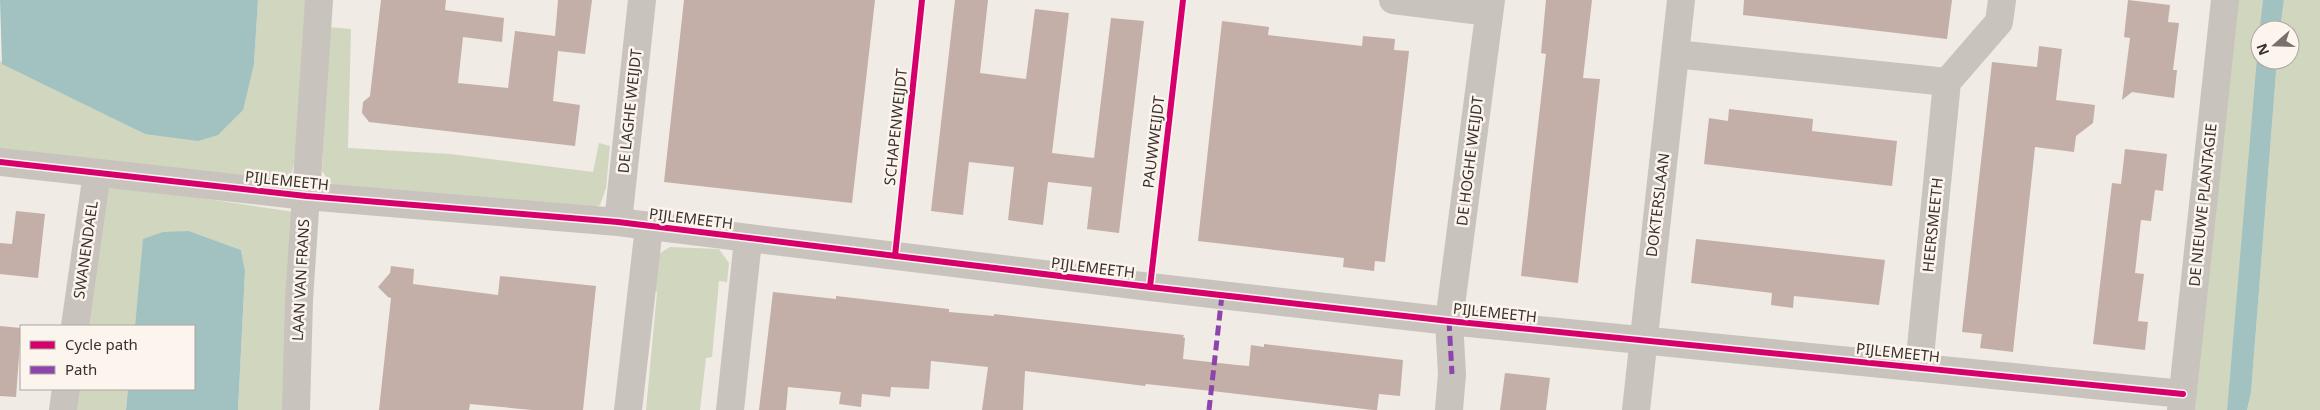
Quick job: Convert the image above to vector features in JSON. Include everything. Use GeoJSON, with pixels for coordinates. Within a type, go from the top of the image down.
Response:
{"type":"FeatureCollection","features":[{"type":"Feature","properties":{"kind":"street","name":"LAAN VAN FRANS"},"geometry":{"type":"LineString","coordinates":[[296,410],[299,300],[319,0]]}},
{"type":"Feature","properties":{"kind":"street","name":"DE LAGHE WEIJDT"},"geometry":{"type":"LineString","coordinates":[[618,222],[642,0]]}},
{"type":"Feature","properties":{"kind":"street"},"geometry":{"type":"LineString","coordinates":[[1394,0],[1490,6]]}},
{"type":"Feature","properties":{"kind":"street","name":"DOKTERSLAAN"},"geometry":{"type":"LineString","coordinates":[[1636,410],[1642,340],[1682,0]]}},
{"type":"Feature","properties":{"kind":"street"},"geometry":{"type":"LineString","coordinates":[[1675,54],[1947,82],[1999,22],[2002,0]]}},
{"type":"Feature","properties":{"kind":"street","name":"DE NIEUWE PLANTAGIE"},"geometry":{"type":"LineString","coordinates":[[2182,402],[2225,0]]}},
{"type":"Feature","properties":{"kind":"street","name":"DE HOGHE WEIJDT"},"geometry":{"type":"LineString","coordinates":[[1449,410],[1452,374],[1449,321],[1490,6]]}},
{"type":"Feature","properties":{"kind":"street","name":"HEERSMEETH"},"geometry":{"type":"LineString","coordinates":[[1919,367],[1947,82]]}},
{"type":"Feature","properties":{"kind":"street","name":"PIJLEMEETH"},"geometry":{"type":"LineString","coordinates":[[0,162],[306,196],[618,222],[748,240],[1449,321],[1919,367],[2182,402]]}},
{"type":"Feature","properties":{"kind":"street","name":"SWANENDAEL"},"geometry":{"type":"LineString","coordinates":[[75,325],[97,174]]}},
{"type":"Feature","properties":{"kind":"street"},"geometry":{"type":"LineString","coordinates":[[628,410],[649,227]]}},
{"type":"Feature","properties":{"kind":"street"},"geometry":{"type":"LineString","coordinates":[[730,410],[748,240]]}},
{"type":"Feature","properties":{"kind":"street"},"geometry":{"type":"LineString","coordinates":[[63,410],[66,390]]}},
{"type":"Feature","properties":{"kind":"green space"},"geometry":{"type":"Polygon","coordinates":[[[258,0],[307,0],[295,160],[290,180],[0,150],[0,61],[145,134],[254,64],[258,0]]]}},
{"type":"Feature","properties":{"kind":"green space"},"geometry":{"type":"Polygon","coordinates":[[[2235,0],[2263,0],[2261,20],[2250,20],[2250,70],[2257,70],[2227,410],[2195,410],[2235,0]]]}},
{"type":"Feature","properties":{"kind":"green space"},"geometry":{"type":"Polygon","coordinates":[[[2284,0],[2320,0],[2320,410],[2247,410],[2251,393],[2276,70],[2300,70],[2300,20],[2281,20],[2284,0]]]}},
{"type":"Feature","properties":{"kind":"green space"},"geometry":{"type":"Polygon","coordinates":[[[328,27],[351,29],[348,148],[450,154],[593,172],[599,143],[610,146],[606,188],[600,205],[586,211],[334,187],[322,171],[328,27]]]}},
{"type":"Feature","properties":{"kind":"green space"},"geometry":{"type":"Polygon","coordinates":[[[106,184],[294,212],[287,410],[238,410],[245,271],[241,250],[189,231],[144,239],[135,325],[88,325],[106,184]]]}},
{"type":"Feature","properties":{"kind":"green space"},"geometry":{"type":"Polygon","coordinates":[[[670,247],[719,249],[729,263],[727,282],[719,281],[712,357],[706,358],[700,410],[646,410],[657,292],[651,288],[657,255],[670,247]]]}},
{"type":"Feature","properties":{"kind":"green space"},"geometry":{"type":"Polygon","coordinates":[[[80,390],[128,390],[126,410],[77,410],[80,390]]]}},
{"type":"Feature","properties":{"kind":"water"},"geometry":{"type":"Polygon","coordinates":[[[0,0],[258,0],[254,64],[243,110],[218,135],[198,141],[145,134],[2,64],[0,0]]]}},
{"type":"Feature","properties":{"kind":"water"},"geometry":{"type":"Polygon","coordinates":[[[2263,0],[2284,0],[2281,20],[2261,20],[2263,0]]]}},
{"type":"Feature","properties":{"kind":"water"},"geometry":{"type":"Polygon","coordinates":[[[2256,70],[2276,70],[2251,393],[2247,410],[2227,410],[2256,70]]]}},
{"type":"Feature","properties":{"kind":"water"},"geometry":{"type":"Polygon","coordinates":[[[189,231],[241,250],[245,271],[238,410],[126,410],[128,390],[195,390],[195,325],[135,325],[143,239],[163,232],[189,231]]]}},
{"type":"Feature","properties":{"kind":"building"},"geometry":{"type":"Polygon","coordinates":[[[381,0],[446,0],[445,10],[504,18],[502,42],[463,37],[458,83],[508,88],[515,31],[555,36],[558,0],[592,0],[585,54],[558,51],[553,101],[580,105],[575,146],[369,122],[362,113],[363,102],[370,96],[381,0]]]}},
{"type":"Feature","properties":{"kind":"building"},"geometry":{"type":"Polygon","coordinates":[[[684,0],[875,0],[852,203],[664,182],[684,0]]]}},
{"type":"Feature","properties":{"kind":"building"},"geometry":{"type":"Polygon","coordinates":[[[955,0],[988,0],[980,73],[1026,79],[1035,9],[1069,13],[1052,153],[1094,158],[1111,18],[1144,21],[1119,233],[1087,229],[1092,187],[1048,182],[1043,225],[1008,220],[1014,167],[969,162],[963,215],[931,211],[955,0]]]}},
{"type":"Feature","properties":{"kind":"building"},"geometry":{"type":"Polygon","coordinates":[[[1546,0],[1592,0],[1583,78],[1600,79],[1578,283],[1521,276],[1546,54],[1541,53],[1546,0]]]}},
{"type":"Feature","properties":{"kind":"building"},"geometry":{"type":"Polygon","coordinates":[[[1744,0],[1952,0],[1947,39],[1743,15],[1744,0]]]}},
{"type":"Feature","properties":{"kind":"building"},"geometry":{"type":"Polygon","coordinates":[[[2128,0],[2170,5],[2168,22],[2179,23],[2173,70],[2177,70],[2174,98],[2132,92],[2122,100],[2130,38],[2124,37],[2128,0]]]}},
{"type":"Feature","properties":{"kind":"building"},"geometry":{"type":"Polygon","coordinates":[[[1222,21],[1269,27],[1268,35],[1362,46],[1363,36],[1395,39],[1394,50],[1409,51],[1385,262],[1375,261],[1374,271],[1343,267],[1344,258],[1198,241],[1222,21]]]}},
{"type":"Feature","properties":{"kind":"building"},"geometry":{"type":"Polygon","coordinates":[[[2039,46],[2062,49],[2056,100],[2095,105],[2093,123],[2076,136],[2074,152],[2035,147],[2013,352],[1980,348],[1982,334],[1962,332],[1992,62],[2037,67],[2039,46]]]}},
{"type":"Feature","properties":{"kind":"building"},"geometry":{"type":"Polygon","coordinates":[[[1729,109],[1813,119],[1812,131],[1897,141],[1892,186],[1704,164],[1709,118],[1728,121],[1729,109]]]}},
{"type":"Feature","properties":{"kind":"building"},"geometry":{"type":"Polygon","coordinates":[[[2125,149],[2167,154],[2163,191],[2155,190],[2151,221],[2141,220],[2135,273],[2144,274],[2138,321],[2148,322],[2145,350],[2093,344],[2112,183],[2121,184],[2125,149]]]}},
{"type":"Feature","properties":{"kind":"building"},"geometry":{"type":"Polygon","coordinates":[[[16,211],[45,214],[38,278],[0,274],[0,243],[12,244],[16,211]]]}},
{"type":"Feature","properties":{"kind":"building"},"geometry":{"type":"Polygon","coordinates":[[[1696,239],[1885,260],[1879,305],[1794,296],[1793,308],[1771,305],[1772,293],[1691,283],[1696,239]]]}},
{"type":"Feature","properties":{"kind":"building"},"geometry":{"type":"Polygon","coordinates":[[[391,266],[414,269],[413,284],[498,295],[500,276],[596,286],[583,410],[532,410],[470,404],[469,410],[379,410],[391,298],[378,287],[390,273],[391,266]]]}},
{"type":"Feature","properties":{"kind":"building"},"geometry":{"type":"Polygon","coordinates":[[[773,292],[836,299],[836,296],[949,309],[949,312],[994,316],[994,314],[1184,335],[1183,359],[1237,365],[1249,366],[1251,345],[1264,347],[1264,344],[1403,360],[1400,396],[1379,394],[1377,410],[1373,410],[1146,384],[1145,386],[1025,371],[1023,410],[982,410],[988,367],[931,361],[929,389],[891,387],[890,397],[862,394],[861,407],[839,404],[841,392],[788,387],[786,410],[759,410],[773,292]]]}},
{"type":"Feature","properties":{"kind":"building"},"geometry":{"type":"Polygon","coordinates":[[[0,326],[20,328],[16,397],[0,396],[0,326]]]}},
{"type":"Feature","properties":{"kind":"building"},"geometry":{"type":"Polygon","coordinates":[[[1505,373],[1550,378],[1546,410],[1500,410],[1505,373]]]}},
{"type":"Feature","properties":{"kind":"marked path"},"geometry":{"type":"LineString","coordinates":[[1209,410],[1222,295]]}},
{"type":"Feature","properties":{"kind":"marked path"},"geometry":{"type":"LineString","coordinates":[[1449,321],[1452,374]]}},
{"type":"Feature","properties":{"kind":"cycle path","name":"SCHAPENWEIJDT"},"geometry":{"type":"LineString","coordinates":[[895,256],[922,0]]}},
{"type":"Feature","properties":{"kind":"cycle path","name":"PAUWWEIJDT"},"geometry":{"type":"LineString","coordinates":[[1150,287],[1183,0]]}},
{"type":"Feature","properties":{"kind":"cycle path"},"geometry":{"type":"LineString","coordinates":[[0,162],[306,196],[618,222],[1150,287],[1449,321],[2183,394]]}}]}
